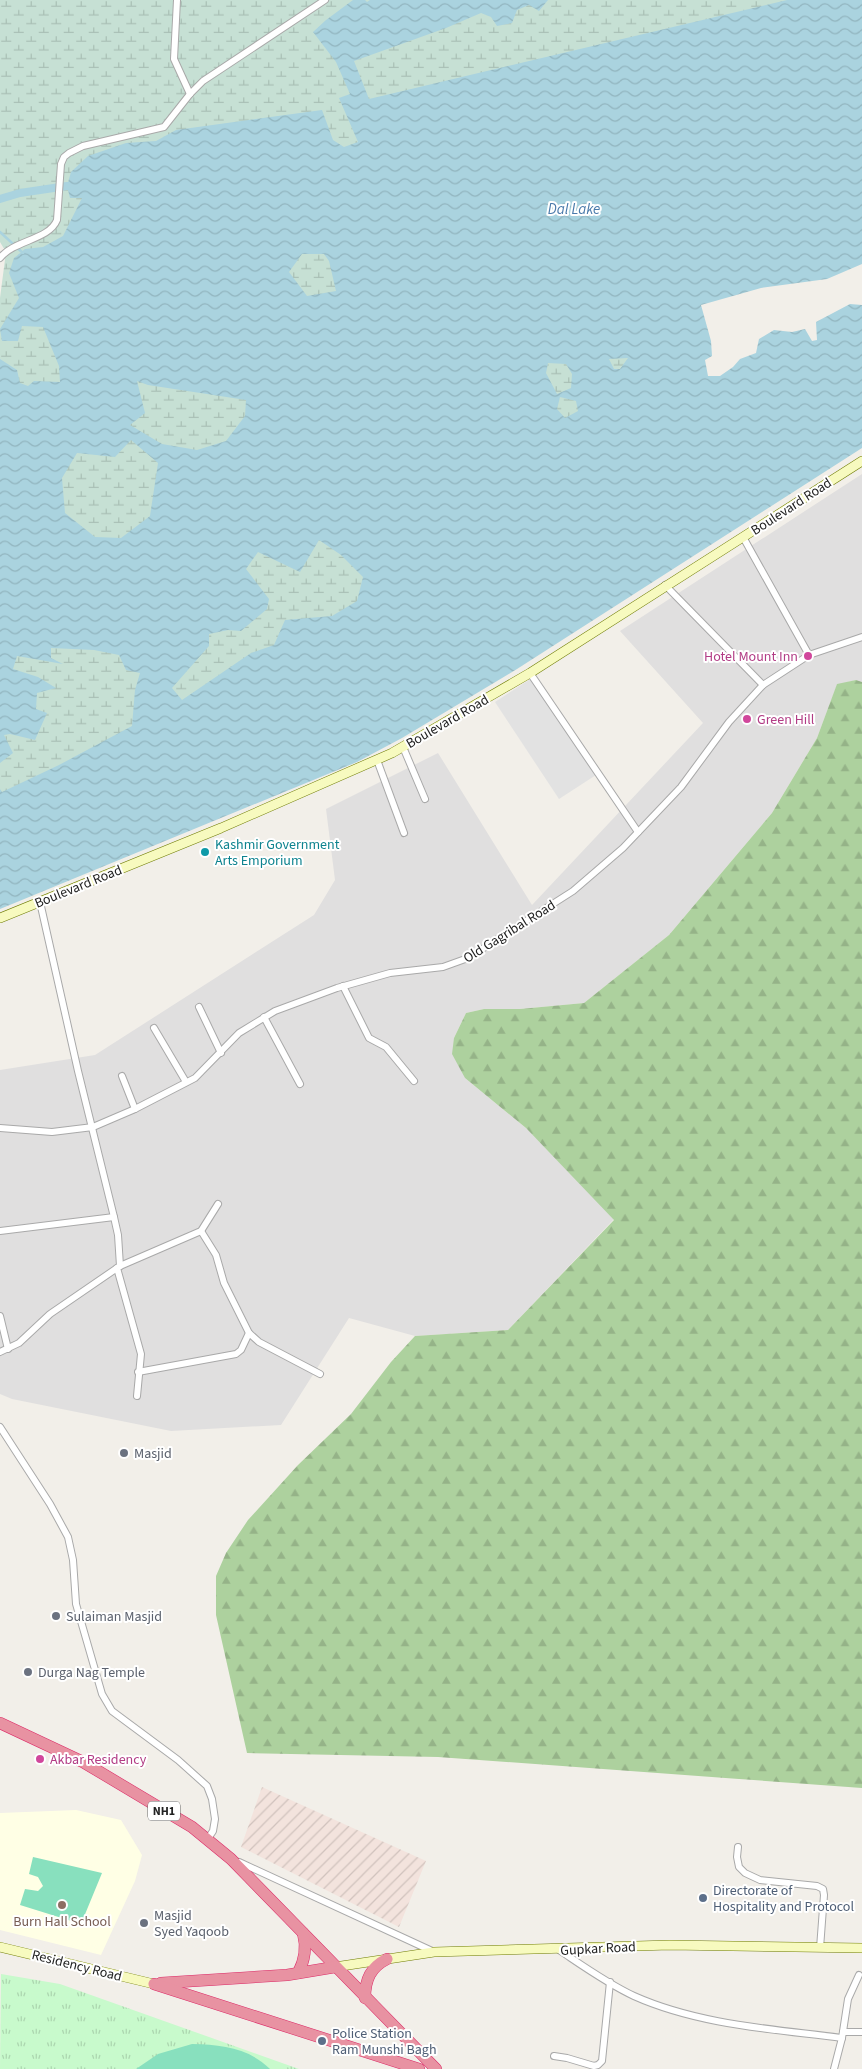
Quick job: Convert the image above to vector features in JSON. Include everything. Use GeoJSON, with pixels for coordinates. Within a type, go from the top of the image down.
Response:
{"type":"FeatureCollection","features":[{"type":"Feature","properties":{"kind":"highway","name":"NH1"},"geometry":{"type":"LineString","coordinates":[[0,1723],[90,1766],[192,1827],[231,1859],[435,2069]]}},
{"type":"Feature","properties":{"kind":"highway"},"geometry":{"type":"LineString","coordinates":[[298,1973],[304,1962],[306,1949],[304,1933]]}},
{"type":"Feature","properties":{"kind":"highway"},"geometry":{"type":"LineString","coordinates":[[365,1998],[367,1978],[378,1964],[387,1959]]}},
{"type":"Feature","properties":{"kind":"highway"},"geometry":{"type":"LineString","coordinates":[[154,1984],[298,1973],[335,1967]]}},
{"type":"Feature","properties":{"kind":"highway"},"geometry":{"type":"LineString","coordinates":[[154,1984],[419,2069]]}},
{"type":"Feature","properties":{"kind":"main road","name":"Boulevard Road"},"geometry":{"type":"LineString","coordinates":[[0,918],[222,828],[403,747],[530,673],[665,585],[862,461]]}},
{"type":"Feature","properties":{"kind":"main road","name":"Gupkar Road"},"geometry":{"type":"LineString","coordinates":[[335,1967],[434,1952],[560,1950],[670,1945],[862,1948]]}},
{"type":"Feature","properties":{"kind":"main road","name":"Residency Road"},"geometry":{"type":"LineString","coordinates":[[0,1947],[154,1984]]}},
{"type":"Feature","properties":{"kind":"street"},"geometry":{"type":"LineString","coordinates":[[178,0],[174,59],[190,94]]}},
{"type":"Feature","properties":{"kind":"street"},"geometry":{"type":"LineString","coordinates":[[2,256],[20,243],[48,231],[55,225],[57,220],[61,164],[69,153],[83,146],[164,127],[190,94],[203,81],[325,0]]}},
{"type":"Feature","properties":{"kind":"street"},"geometry":{"type":"LineString","coordinates":[[743,537],[809,655]]}},
{"type":"Feature","properties":{"kind":"street"},"geometry":{"type":"LineString","coordinates":[[665,585],[764,685]]}},
{"type":"Feature","properties":{"kind":"street","name":"Old Gagribal Road"},"geometry":{"type":"LineString","coordinates":[[0,1128],[52,1132],[93,1126],[135,1109],[195,1078],[239,1033],[275,1011],[343,986],[390,973],[442,967],[468,958],[573,891],[624,848],[681,787],[729,722],[764,685],[809,655],[862,637]]}},
{"type":"Feature","properties":{"kind":"street"},"geometry":{"type":"LineString","coordinates":[[530,673],[638,832]]}},
{"type":"Feature","properties":{"kind":"street"},"geometry":{"type":"LineString","coordinates":[[403,747],[425,799]]}},
{"type":"Feature","properties":{"kind":"street"},"geometry":{"type":"LineString","coordinates":[[377,760],[404,833]]}},
{"type":"Feature","properties":{"kind":"street"},"geometry":{"type":"LineString","coordinates":[[40,902],[78,1071],[93,1126],[118,1235],[119,1268],[141,1354],[136,1396]]}},
{"type":"Feature","properties":{"kind":"street"},"geometry":{"type":"LineString","coordinates":[[343,986],[369,1038],[386,1047],[414,1081]]}},
{"type":"Feature","properties":{"kind":"street"},"geometry":{"type":"LineString","coordinates":[[199,1007],[221,1053]]}},
{"type":"Feature","properties":{"kind":"street"},"geometry":{"type":"LineString","coordinates":[[264,1017],[300,1084]]}},
{"type":"Feature","properties":{"kind":"street"},"geometry":{"type":"LineString","coordinates":[[154,1028],[186,1082]]}},
{"type":"Feature","properties":{"kind":"street"},"geometry":{"type":"LineString","coordinates":[[122,1076],[135,1109]]}},
{"type":"Feature","properties":{"kind":"street"},"geometry":{"type":"LineString","coordinates":[[0,1352],[28,1336],[50,1314],[119,1268],[201,1231],[218,1204]]}},
{"type":"Feature","properties":{"kind":"street"},"geometry":{"type":"LineString","coordinates":[[0,1232],[114,1217]]}},
{"type":"Feature","properties":{"kind":"street"},"geometry":{"type":"LineString","coordinates":[[201,1231],[216,1255],[224,1283],[249,1333],[259,1342],[320,1374]]}},
{"type":"Feature","properties":{"kind":"street"},"geometry":{"type":"LineString","coordinates":[[0,1316],[8,1349]]}},
{"type":"Feature","properties":{"kind":"street"},"geometry":{"type":"LineString","coordinates":[[138,1372],[236,1354],[242,1350],[249,1333]]}},
{"type":"Feature","properties":{"kind":"street"},"geometry":{"type":"LineString","coordinates":[[0,1426],[50,1504],[68,1537],[73,1560],[76,1604],[102,1694],[112,1711],[178,1760],[207,1786],[212,1799],[215,1819],[213,1830],[207,1840]]}},
{"type":"Feature","properties":{"kind":"street"},"geometry":{"type":"LineString","coordinates":[[738,1847],[739,1867],[753,1878],[817,1886],[823,1889],[820,1948]]}},
{"type":"Feature","properties":{"kind":"street"},"geometry":{"type":"LineString","coordinates":[[231,1859],[434,1952]]}},
{"type":"Feature","properties":{"kind":"street"},"geometry":{"type":"LineString","coordinates":[[560,1950],[632,1995],[654,2004],[705,2018],[767,2030],[843,2035],[862,2032]]}},
{"type":"Feature","properties":{"kind":"street"},"geometry":{"type":"LineString","coordinates":[[834,2069],[843,2035],[848,1999],[858,1975]]}},
{"type":"Feature","properties":{"kind":"street"},"geometry":{"type":"LineString","coordinates":[[554,2056],[594,2066],[602,2061],[610,1982]]}},
{"type":"Feature","properties":{"kind":"shaded area"},"geometry":{"type":"Polygon","coordinates":[[[862,474],[862,682],[856,680],[837,685],[817,738],[772,813],[669,935],[584,1003],[520,1009],[484,1009],[466,1013],[454,1038],[465,1078],[526,1128],[614,1219],[508,1330],[415,1336],[349,1318],[281,1425],[171,1431],[12,1399],[0,1394],[0,1070],[95,1055],[314,915],[335,880],[326,809],[438,753],[532,905],[703,723],[620,631],[862,474]]]}},
{"type":"Feature","properties":{"kind":"shaded area"},"geometry":{"type":"Polygon","coordinates":[[[532,678],[596,775],[559,799],[495,702],[532,678]]]}},
{"type":"Feature","properties":{"kind":"shaded area"},"geometry":{"type":"Polygon","coordinates":[[[262,1787],[426,1861],[399,1927],[241,1847],[262,1787]]]}},
{"type":"Feature","properties":{"kind":"shaded area","name":"Burn Hall School"},"geometry":{"type":"Polygon","coordinates":[[[76,1810],[121,1820],[142,1855],[135,1881],[101,1955],[0,1930],[0,1813],[76,1810]]]}},
{"type":"Feature","properties":{"kind":"green space","name":"Dal Lake"},"geometry":{"type":"Polygon","coordinates":[[[0,0],[862,0],[625,239],[655,415],[0,861],[0,298],[6,252],[0,242],[0,0]]]}},
{"type":"Feature","properties":{"kind":"green space"},"geometry":{"type":"Polygon","coordinates":[[[856,680],[862,682],[862,1788],[438,1757],[247,1753],[216,1615],[216,1576],[226,1553],[248,1520],[298,1465],[351,1414],[391,1362],[415,1336],[508,1330],[614,1220],[526,1128],[465,1078],[452,1054],[454,1038],[466,1013],[484,1009],[520,1009],[584,1003],[669,935],[772,813],[817,738],[837,684],[856,680]]]}},
{"type":"Feature","properties":{"kind":"green space"},"geometry":{"type":"Polygon","coordinates":[[[33,1857],[102,1873],[81,1924],[20,1905],[25,1889],[38,1891],[43,1886],[38,1877],[29,1874],[33,1857]]]}},
{"type":"Feature","properties":{"kind":"green space"},"geometry":{"type":"Polygon","coordinates":[[[1,1974],[60,1984],[299,2069],[0,2069],[1,1974]]]}},
{"type":"Feature","properties":{"kind":"green space"},"geometry":{"type":"Polygon","coordinates":[[[192,2044],[214,2045],[234,2049],[252,2056],[270,2069],[136,2069],[158,2054],[192,2044]]]}},
{"type":"Feature","properties":{"kind":"water","name":"Dal Lake"},"geometry":{"type":"Polygon","coordinates":[[[353,0],[365,0],[367,2],[370,0],[548,0],[539,11],[529,5],[517,10],[512,23],[497,26],[491,17],[481,13],[446,28],[354,61],[369,99],[787,0],[862,0],[862,264],[827,279],[761,288],[701,305],[711,341],[712,356],[705,360],[708,376],[720,376],[733,367],[740,359],[756,353],[759,339],[774,330],[792,332],[805,329],[812,341],[817,340],[816,322],[850,304],[862,305],[862,448],[517,669],[402,738],[357,762],[0,909],[0,789],[2,792],[59,765],[132,726],[135,690],[140,673],[126,670],[119,655],[94,650],[51,648],[51,658],[63,664],[17,656],[13,669],[38,677],[56,688],[37,693],[36,709],[47,713],[35,740],[10,734],[4,735],[13,753],[0,763],[0,359],[17,370],[20,383],[28,386],[34,381],[60,382],[59,366],[43,327],[22,326],[18,341],[2,341],[0,329],[19,298],[9,273],[14,258],[25,249],[43,247],[63,236],[82,198],[70,198],[67,186],[71,172],[88,156],[126,143],[156,141],[176,130],[322,110],[333,140],[344,147],[358,142],[339,98],[350,94],[336,62],[313,32],[353,0]],[[302,254],[289,272],[307,296],[336,291],[329,261],[324,254],[302,254]],[[628,358],[609,359],[614,369],[620,369],[628,358]],[[548,363],[546,373],[557,394],[571,388],[572,374],[566,364],[548,363]],[[137,381],[145,413],[130,425],[162,444],[197,450],[226,441],[245,416],[246,400],[148,385],[137,381]],[[560,397],[557,409],[565,418],[578,411],[576,401],[560,397]],[[131,440],[115,457],[77,453],[62,478],[65,513],[95,537],[121,538],[150,516],[158,463],[131,440]],[[319,540],[300,572],[258,552],[246,569],[269,599],[267,609],[241,631],[228,630],[209,634],[209,646],[172,688],[182,700],[251,653],[274,645],[285,620],[332,616],[357,601],[363,577],[341,555],[319,540]]]}},
{"type":"Feature","properties":{"kind":"waterway"},"geometry":{"type":"LineString","coordinates":[[0,199],[20,193],[67,186]]}},
{"type":"Feature","properties":{"kind":"waterway"},"geometry":{"type":"LineString","coordinates":[[0,232],[23,253]]}},
{"type":"Feature","properties":{"kind":"place","name":"Hotel Mount Inn"},"geometry":{"type":"Point","coordinates":[808,656]}},
{"type":"Feature","properties":{"kind":"place","name":"Green Hill"},"geometry":{"type":"Point","coordinates":[747,719]}},
{"type":"Feature","properties":{"kind":"place","name":"Kashmir Government Arts Emporium"},"geometry":{"type":"Point","coordinates":[205,852]}},
{"type":"Feature","properties":{"kind":"place","name":"Masjid"},"geometry":{"type":"Point","coordinates":[124,1453]}},
{"type":"Feature","properties":{"kind":"place","name":"Sulaiman Masjid"},"geometry":{"type":"Point","coordinates":[56,1616]}},
{"type":"Feature","properties":{"kind":"place","name":"Durga Nag Temple"},"geometry":{"type":"Point","coordinates":[28,1672]}},
{"type":"Feature","properties":{"kind":"place","name":"Akbar Residency"},"geometry":{"type":"Point","coordinates":[40,1759]}},
{"type":"Feature","properties":{"kind":"place","name":"Directorate of Hospitality and Protocol"},"geometry":{"type":"Point","coordinates":[703,1898]}},
{"type":"Feature","properties":{"kind":"place","name":"Burn Hall School"},"geometry":{"type":"Point","coordinates":[62,1905]}},
{"type":"Feature","properties":{"kind":"place","name":"Masjid Syed Yaqoob"},"geometry":{"type":"Point","coordinates":[144,1923]}},
{"type":"Feature","properties":{"kind":"place","name":"Police Station Ram Munshi Bagh"},"geometry":{"type":"Point","coordinates":[322,2041]}}]}
